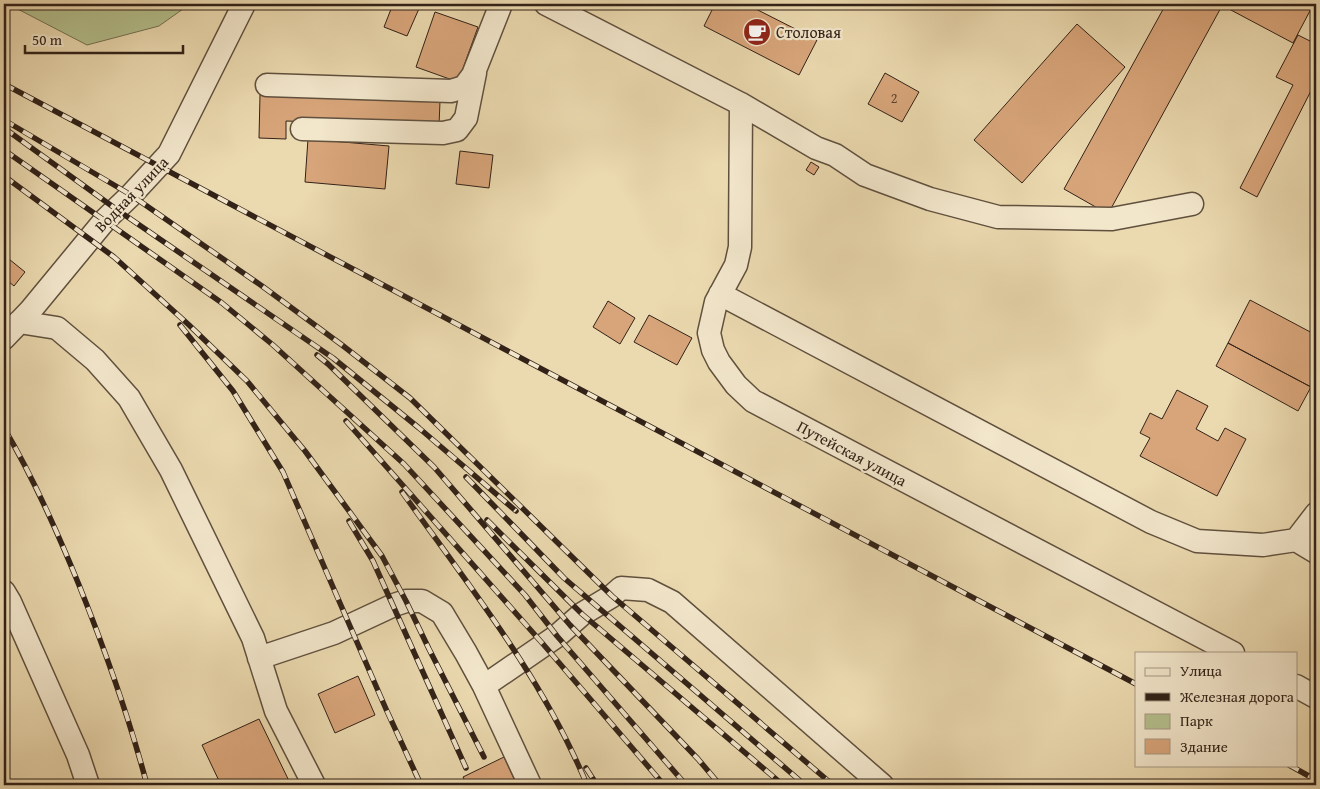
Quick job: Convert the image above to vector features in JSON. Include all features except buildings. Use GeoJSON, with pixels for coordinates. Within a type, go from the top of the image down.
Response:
{"type":"FeatureCollection","features":[{"type":"Feature","properties":{"kind":"street","name":"Водная улица"},"geometry":{"type":"LineString","coordinates":[[4,338],[20,322],[89,237],[170,154],[244,4]]}},
{"type":"Feature","properties":{"kind":"street"},"geometry":{"type":"LineString","coordinates":[[267,85],[452,91],[464,86],[474,76],[501,4]]}},
{"type":"Feature","properties":{"kind":"street"},"geometry":{"type":"LineString","coordinates":[[546,4],[740,104],[816,148],[835,155],[865,175],[930,199],[998,216],[1112,219],[1192,204]]}},
{"type":"Feature","properties":{"kind":"street"},"geometry":{"type":"LineString","coordinates":[[302,129],[443,133],[457,130],[466,118],[477,67]]}},
{"type":"Feature","properties":{"kind":"street","name":"Путейская улица"},"geometry":{"type":"LineString","coordinates":[[740,104],[740,247],[736,265],[716,302],[709,333],[713,350],[719,362],[736,385],[754,401],[1231,652]]}},
{"type":"Feature","properties":{"kind":"street"},"geometry":{"type":"LineString","coordinates":[[720,294],[1151,522],[1197,541],[1263,545],[1296,540],[1316,552]]}},
{"type":"Feature","properties":{"kind":"street"},"geometry":{"type":"LineString","coordinates":[[20,322],[57,328],[95,360],[129,398],[171,470],[253,638],[276,711],[314,785]]}},
{"type":"Feature","properties":{"kind":"street"},"geometry":{"type":"LineString","coordinates":[[1296,540],[1316,514]]}},
{"type":"Feature","properties":{"kind":"street"},"geometry":{"type":"LineString","coordinates":[[484,686],[557,636],[582,614],[612,596],[621,588],[648,590],[672,602],[882,785]]}},
{"type":"Feature","properties":{"kind":"street"},"geometry":{"type":"LineString","coordinates":[[4,592],[74,746],[88,785]]}},
{"type":"Feature","properties":{"kind":"street"},"geometry":{"type":"LineString","coordinates":[[259,658],[334,633],[394,605],[406,601],[422,601],[442,613],[484,686],[530,785]]}},
{"type":"Feature","properties":{"kind":"street"},"geometry":{"type":"LineString","coordinates":[[1298,687],[1316,697]]}},
{"type":"Feature","properties":{"kind":"green space"},"geometry":{"type":"Polygon","coordinates":[[[8,4],[190,4],[159,26],[87,45],[8,4]]]}},
{"type":"Feature","properties":{"kind":"railway"},"geometry":{"type":"LineString","coordinates":[[4,84],[1135,683]]}},
{"type":"Feature","properties":{"kind":"railway"},"geometry":{"type":"LineString","coordinates":[[4,120],[131,195],[262,286],[410,398],[612,596],[833,785]]}},
{"type":"Feature","properties":{"kind":"railway"},"geometry":{"type":"LineString","coordinates":[[4,128],[116,209],[333,358],[516,511]]}},
{"type":"Feature","properties":{"kind":"railway"},"geometry":{"type":"LineString","coordinates":[[4,150],[222,303],[273,345],[404,464],[525,595],[557,636],[686,785]]}},
{"type":"Feature","properties":{"kind":"railway"},"geometry":{"type":"LineString","coordinates":[[4,176],[114,257],[189,325],[247,381],[305,451],[382,556],[484,757]]}},
{"type":"Feature","properties":{"kind":"railway"},"geometry":{"type":"LineString","coordinates":[[180,325],[233,391],[283,472],[421,785]]}},
{"type":"Feature","properties":{"kind":"railway"},"geometry":{"type":"LineString","coordinates":[[317,355],[434,467],[570,625],[698,759],[720,785]]}},
{"type":"Feature","properties":{"kind":"railway"},"geometry":{"type":"LineString","coordinates":[[346,421],[543,644],[664,785]]}},
{"type":"Feature","properties":{"kind":"railway"},"geometry":{"type":"LineString","coordinates":[[4,428],[44,505],[79,585],[116,684],[147,785]]}},
{"type":"Feature","properties":{"kind":"railway"},"geometry":{"type":"LineString","coordinates":[[466,477],[564,578],[805,785]]}},
{"type":"Feature","properties":{"kind":"railway"},"geometry":{"type":"LineString","coordinates":[[402,492],[527,670],[549,707],[587,785]]}},
{"type":"Feature","properties":{"kind":"railway"},"geometry":{"type":"LineString","coordinates":[[487,520],[582,614],[783,785]]}},
{"type":"Feature","properties":{"kind":"railway"},"geometry":{"type":"LineString","coordinates":[[349,521],[373,561],[466,768]]}},
{"type":"Feature","properties":{"kind":"railway"},"geometry":{"type":"LineString","coordinates":[[1291,766],[1316,780]]}},
{"type":"Feature","properties":{"kind":"railway"},"geometry":{"type":"LineString","coordinates":[[586,768],[597,785]]}},
{"type":"Feature","properties":{"kind":"place","name":"Столовая"},"geometry":{"type":"Point","coordinates":[757,32]}}]}
